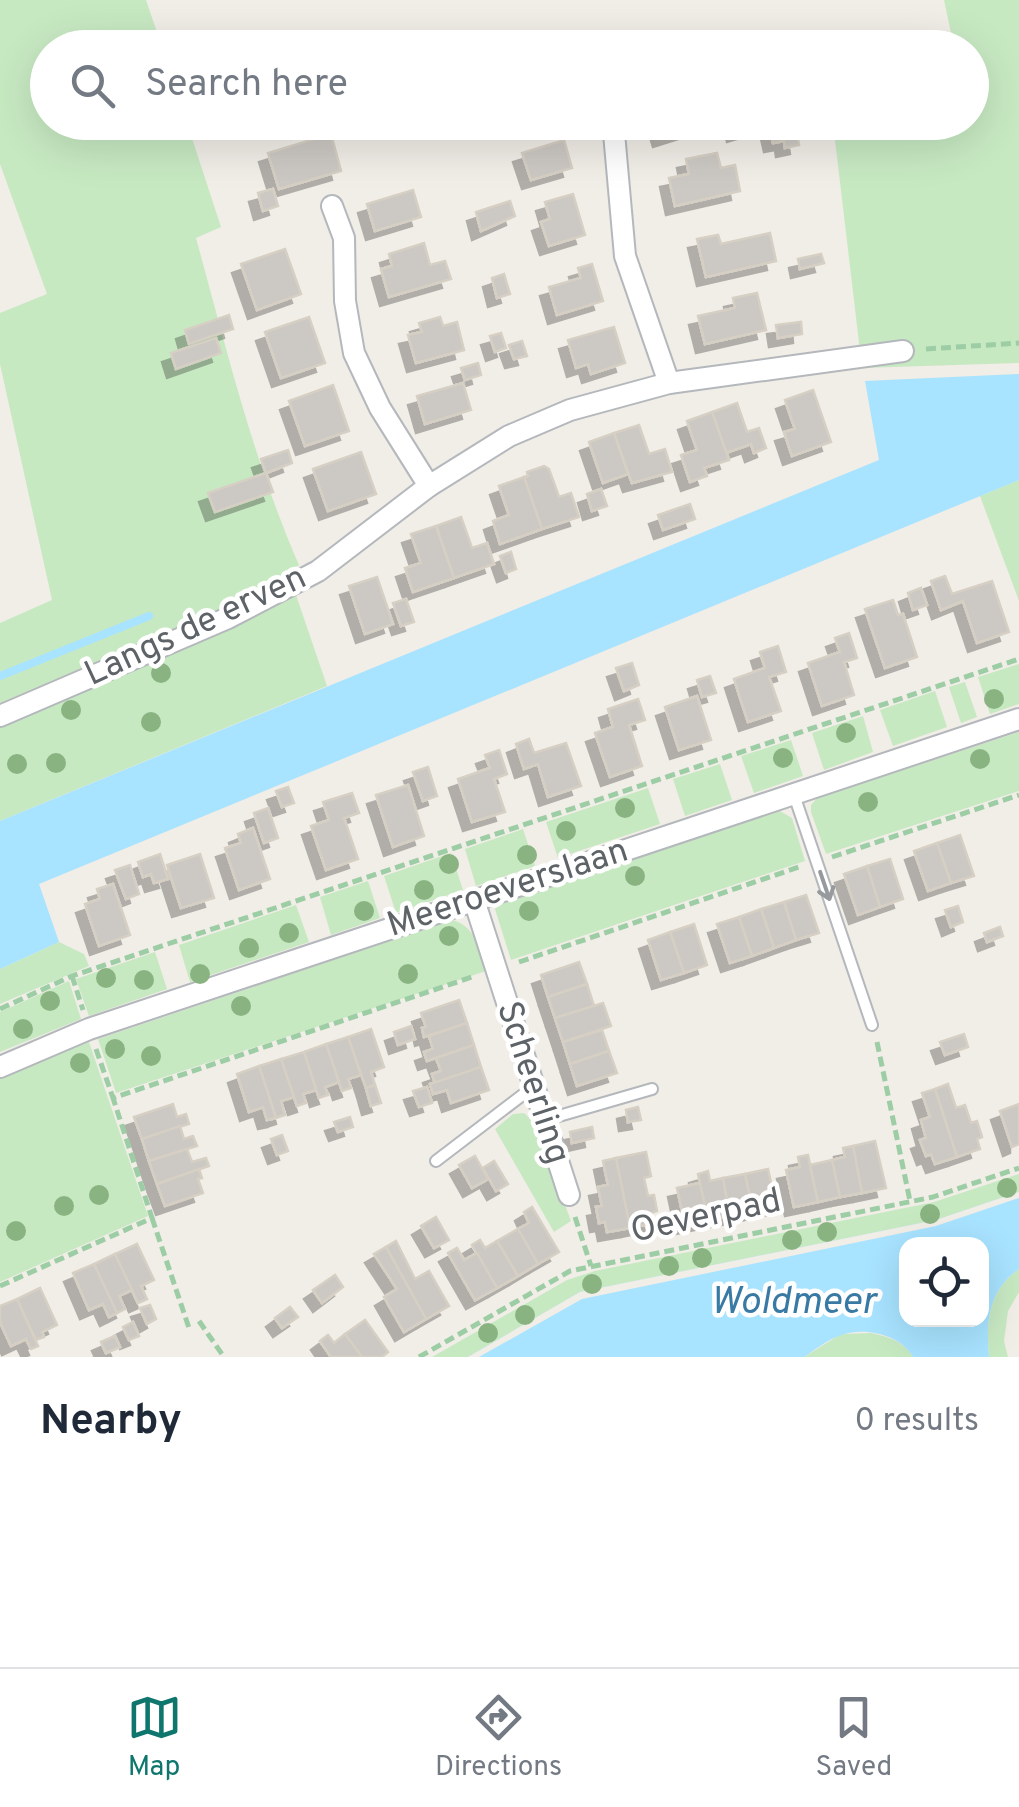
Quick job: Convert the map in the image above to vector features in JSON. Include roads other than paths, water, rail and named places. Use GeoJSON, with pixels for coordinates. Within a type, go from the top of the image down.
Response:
{"type":"FeatureCollection","features":[{"type":"Feature","properties":{"kind":"street"},"geometry":{"type":"LineString","coordinates":[[615,140],[625,256],[668,383]]}},
{"type":"Feature","properties":{"kind":"street"},"geometry":{"type":"LineString","coordinates":[[332,206],[344,238],[345,301],[354,353],[380,408],[429,486]]}},
{"type":"Feature","properties":{"kind":"street","name":"Langs de erven"},"geometry":{"type":"LineString","coordinates":[[0,716],[228,618],[318,570],[429,486],[510,436],[570,410],[668,383],[904,351]]}},
{"type":"Feature","properties":{"kind":"street","name":"Meeroeverslaan"},"geometry":{"type":"LineString","coordinates":[[0,1067],[89,1029],[1019,719]]}},
{"type":"Feature","properties":{"kind":"street","name":"Scheerling"},"geometry":{"type":"LineString","coordinates":[[474,900],[568,1195]]}},
{"type":"Feature","properties":{"kind":"lane"},"geometry":{"type":"LineString","coordinates":[[794,794],[872,1025]]}},
{"type":"Feature","properties":{"kind":"lane"},"geometry":{"type":"LineString","coordinates":[[436,1161],[533,1087]]}},
{"type":"Feature","properties":{"kind":"lane"},"geometry":{"type":"LineString","coordinates":[[544,1120],[652,1089]]}},
{"type":"Feature","properties":{"kind":"water"},"geometry":{"type":"Polygon","coordinates":[[[1019,374],[1019,480],[39,884],[59,942],[0,969],[0,821],[879,460],[865,381],[1019,374]]]}},
{"type":"Feature","properties":{"kind":"water","name":"Woldmeer"},"geometry":{"type":"Polygon","coordinates":[[[1019,1192],[1019,1269],[995,1297],[989,1324],[989,1237],[899,1237],[899,1327],[989,1327],[989,1357],[913,1357],[890,1338],[859,1332],[835,1338],[804,1357],[468,1357],[580,1292],[936,1220],[1019,1192]]]}},
{"type":"Feature","properties":{"kind":"waterway"},"geometry":{"type":"LineString","coordinates":[[0,676],[149,616]]}}]}
